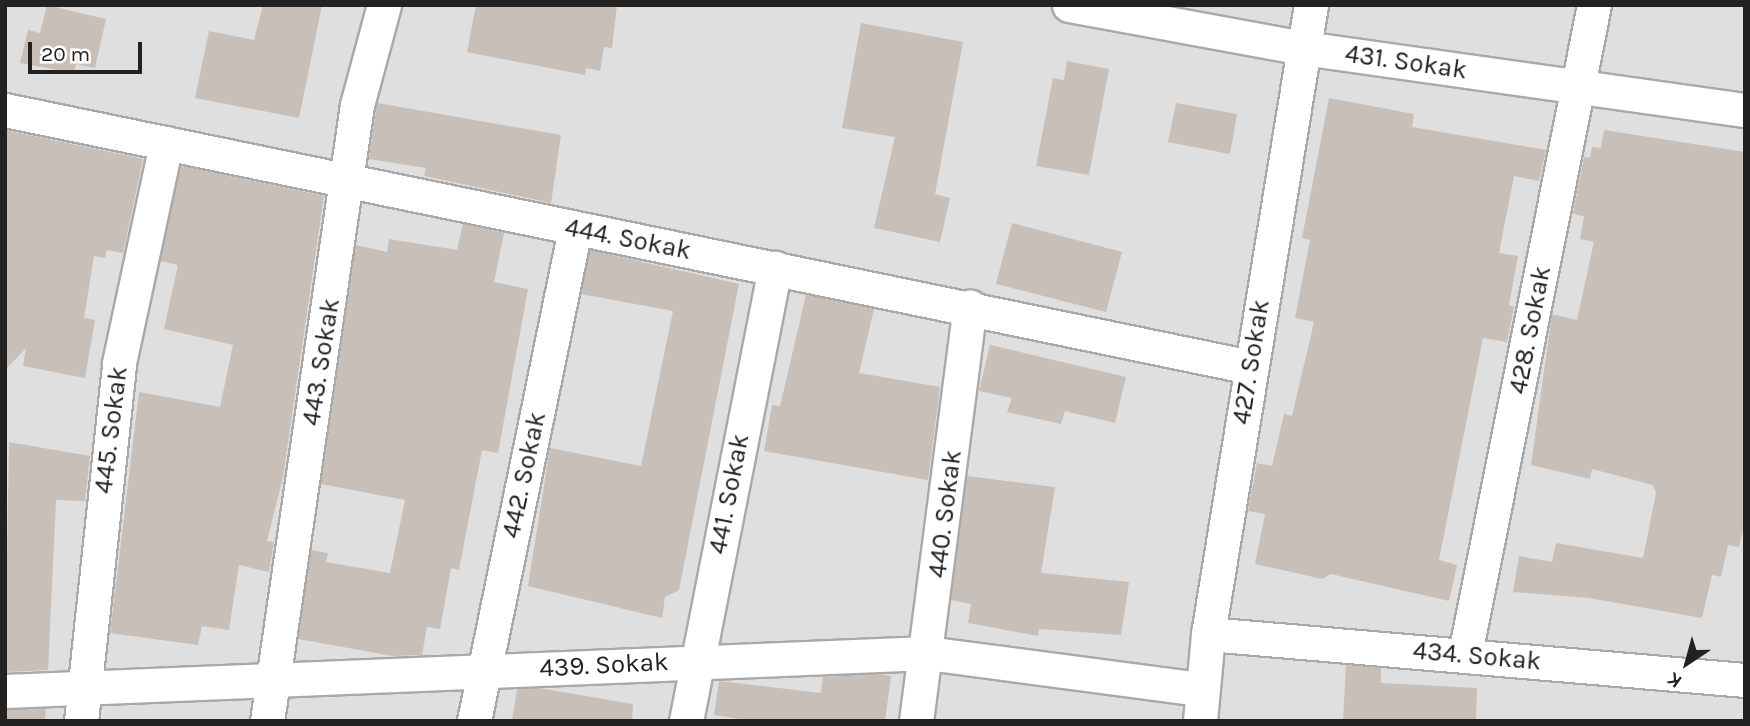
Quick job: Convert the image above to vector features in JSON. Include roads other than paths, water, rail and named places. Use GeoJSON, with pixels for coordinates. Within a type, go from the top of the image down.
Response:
{"type":"FeatureCollection","features":[{"type":"Feature","properties":{"kind":"street","name":"443. Sokak"},"geometry":{"type":"LineString","coordinates":[[267,721],[349,179],[357,105],[384,5]]}},
{"type":"Feature","properties":{"kind":"street","name":"431. Sokak"},"geometry":{"type":"LineString","coordinates":[[1069,5],[1303,48],[1745,110]]}},
{"type":"Feature","properties":{"kind":"street","name":"427. Sokak"},"geometry":{"type":"LineString","coordinates":[[1200,705],[1208,634],[1250,367],[1311,5]]}},
{"type":"Feature","properties":{"kind":"street","name":"428. Sokak"},"geometry":{"type":"LineString","coordinates":[[1465,654],[1594,5]]}},
{"type":"Feature","properties":{"kind":"street","name":"444. Sokak"},"geometry":{"type":"LineString","coordinates":[[5,110],[349,179],[575,229],[970,306],[1250,367]]}},
{"type":"Feature","properties":{"kind":"street","name":"445. Sokak"},"geometry":{"type":"LineString","coordinates":[[82,705],[119,363],[166,143]]}},
{"type":"Feature","properties":{"kind":"street","name":"442. Sokak"},"geometry":{"type":"LineString","coordinates":[[474,721],[575,229]]}},
{"type":"Feature","properties":{"kind":"street","name":"441. Sokak"},"geometry":{"type":"LineString","coordinates":[[686,721],[775,268]]}},
{"type":"Feature","properties":{"kind":"street","name":"440. Sokak"},"geometry":{"type":"LineString","coordinates":[[916,721],[927,653],[970,306]]}},
{"type":"Feature","properties":{"kind":"street","name":"434. Sokak"},"geometry":{"type":"LineString","coordinates":[[1208,634],[1745,680]]}},
{"type":"Feature","properties":{"kind":"street","name":"439. Sokak"},"geometry":{"type":"LineString","coordinates":[[5,691],[82,705],[271,682],[696,660],[927,653],[1200,705]]}}]}
